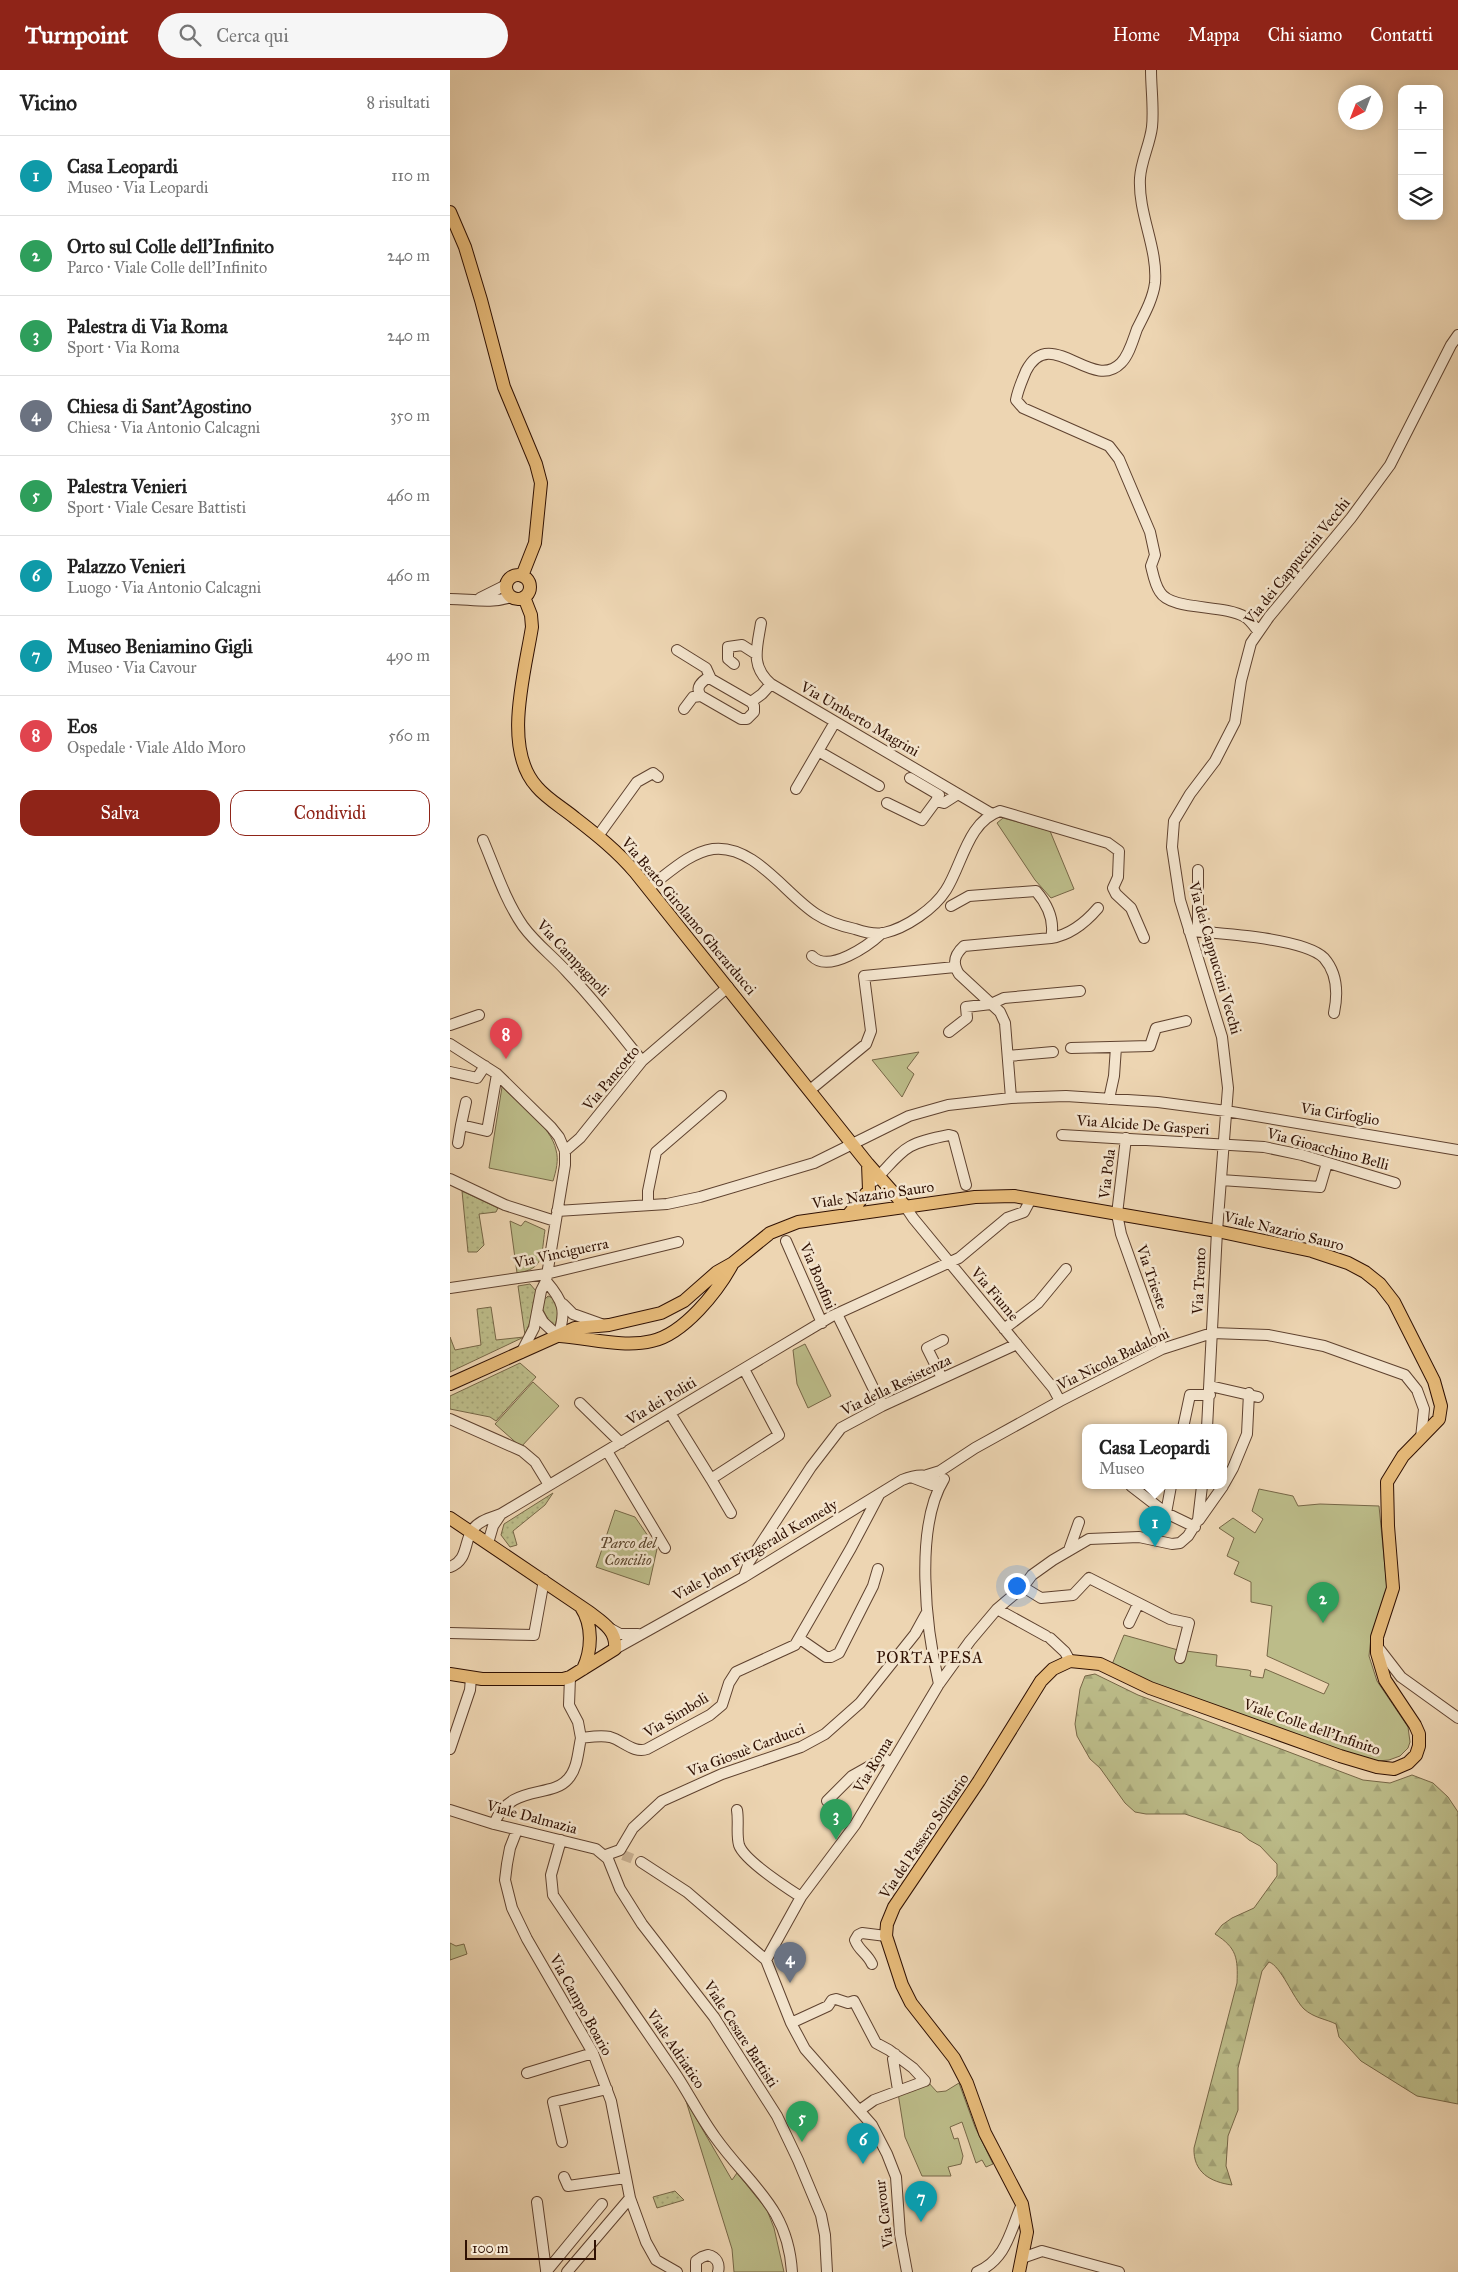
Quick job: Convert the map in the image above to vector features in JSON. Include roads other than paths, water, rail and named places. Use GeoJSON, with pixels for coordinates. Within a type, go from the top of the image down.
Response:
{"type":"FeatureCollection","features":[{"type":"Feature","properties":{"kind":"main road"},"geometry":{"type":"LineString","coordinates":[[450,212],[465,247],[482,300],[504,388],[536,464],[541,483],[535,543],[522,576],[510,578],[514,593]]}},
{"type":"Feature","properties":{"kind":"main road","name":"Via Beato Girolamo Gherarducci"},"geometry":{"type":"LineString","coordinates":[[522,576],[528,580],[530,588],[514,593],[532,615],[532,627],[519,714],[518,745],[523,763],[531,780],[538,788],[618,853],[648,888],[853,1144],[868,1164],[873,1183]]}},
{"type":"Feature","properties":{"kind":"main road"},"geometry":{"type":"LineString","coordinates":[[873,1183],[872,1197],[881,1209],[888,1188]]}},
{"type":"Feature","properties":{"kind":"main road"},"geometry":{"type":"LineString","coordinates":[[873,1183],[888,1188],[905,1206]]}},
{"type":"Feature","properties":{"kind":"main road"},"geometry":{"type":"LineString","coordinates":[[848,1215],[873,1183]]}},
{"type":"Feature","properties":{"kind":"main road","name":"Viale Nazario Sauro"},"geometry":{"type":"LineString","coordinates":[[450,1384],[521,1354],[574,1328],[609,1326],[661,1313],[684,1301],[717,1272],[733,1263],[770,1232],[798,1222],[992,1195],[1031,1199],[1216,1230],[1312,1251],[1348,1263],[1365,1272],[1380,1284],[1394,1302],[1434,1382],[1441,1406],[1439,1419],[1421,1438]]}},
{"type":"Feature","properties":{"kind":"main road","name":"Viale Nazario Sauro"},"geometry":{"type":"LineString","coordinates":[[558,1336],[625,1343],[652,1341],[667,1336],[686,1322],[707,1299],[725,1278],[733,1263]]}},
{"type":"Feature","properties":{"kind":"main road","name":"Viale Colle dell'Infinito"},"geometry":{"type":"LineString","coordinates":[[1070,1661],[1087,1661],[1100,1664],[1159,1692],[1340,1756],[1378,1767],[1394,1769],[1408,1763],[1416,1755],[1419,1746],[1419,1734],[1385,1680],[1379,1665],[1377,1637],[1393,1588],[1388,1526],[1388,1482],[1402,1456],[1421,1438]]}},
{"type":"Feature","properties":{"kind":"main road"},"geometry":{"type":"LineString","coordinates":[[450,1518],[580,1606],[609,1628],[614,1637],[611,1651],[570,1677],[557,1680],[471,1678],[450,1674]]}},
{"type":"Feature","properties":{"kind":"main road"},"geometry":{"type":"LineString","coordinates":[[580,1606],[588,1622],[590,1642],[589,1653],[583,1669]]}},
{"type":"Feature","properties":{"kind":"main road"},"geometry":{"type":"LineString","coordinates":[[590,1642],[598,1650],[611,1651]]}},
{"type":"Feature","properties":{"kind":"main road","name":"Via del Passero Solitario"},"geometry":{"type":"LineString","coordinates":[[886,1936],[887,1924],[894,1908],[979,1782],[1036,1690],[1053,1669],[1070,1661]]}},
{"type":"Feature","properties":{"kind":"main road"},"geometry":{"type":"LineString","coordinates":[[886,1936],[902,1985],[911,2003],[954,2058],[967,2083],[985,2133],[1022,2204],[1027,2232],[1018,2272]]}},
{"type":"Feature","properties":{"kind":"street"},"geometry":{"type":"LineString","coordinates":[[1151,70],[1152,127],[1140,178],[1141,205],[1154,263],[1154,283],[1151,299],[1123,362],[1115,369],[1102,373],[1056,354],[1039,355],[1032,360],[1018,390],[1016,400],[1023,408],[1109,446],[1119,458],[1150,532],[1155,556],[1150,566],[1160,592],[1168,600],[1183,604],[1230,610],[1247,618],[1258,631]]}},
{"type":"Feature","properties":{"kind":"street","name":"Via dei Cappuccini Vecchi"},"geometry":{"type":"LineString","coordinates":[[1216,1230],[1226,1111],[1227,1069],[1222,1037],[1175,872],[1172,847],[1174,821],[1190,794],[1215,761],[1235,722],[1241,681],[1251,643],[1258,631],[1368,495],[1390,464],[1458,335]]}},
{"type":"Feature","properties":{"kind":"street"},"geometry":{"type":"LineString","coordinates":[[450,599],[478,599],[514,593]]}},
{"type":"Feature","properties":{"kind":"street","name":"Via Umberto Magrini"},"geometry":{"type":"LineString","coordinates":[[761,624],[756,654],[757,666],[762,677],[771,684],[958,794],[996,812],[1108,843],[1119,852],[1118,877],[1113,888],[1116,894],[1131,908],[1144,938]]}},
{"type":"Feature","properties":{"kind":"street"},"geometry":{"type":"LineString","coordinates":[[734,664],[728,658],[728,647],[742,645],[756,654]]}},
{"type":"Feature","properties":{"kind":"street"},"geometry":{"type":"LineString","coordinates":[[677,650],[706,668],[711,679]]}},
{"type":"Feature","properties":{"kind":"street"},"geometry":{"type":"LineString","coordinates":[[706,678],[711,679],[751,702],[754,706],[754,712],[747,719],[741,719],[701,696],[698,691],[701,682],[706,678]]}},
{"type":"Feature","properties":{"kind":"street"},"geometry":{"type":"LineString","coordinates":[[751,702],[771,684]]}},
{"type":"Feature","properties":{"kind":"street"},"geometry":{"type":"LineString","coordinates":[[684,709],[693,697],[701,696]]}},
{"type":"Feature","properties":{"kind":"street"},"geometry":{"type":"LineString","coordinates":[[796,789],[835,722]]}},
{"type":"Feature","properties":{"kind":"street"},"geometry":{"type":"LineString","coordinates":[[818,751],[879,786]]}},
{"type":"Feature","properties":{"kind":"street"},"geometry":{"type":"LineString","coordinates":[[598,836],[637,782],[653,773],[658,777]]}},
{"type":"Feature","properties":{"kind":"street"},"geometry":{"type":"LineString","coordinates":[[886,803],[922,820],[939,795],[910,778]]}},
{"type":"Feature","properties":{"kind":"street"},"geometry":{"type":"LineString","coordinates":[[936,801],[944,803],[958,794]]}},
{"type":"Feature","properties":{"kind":"street"},"geometry":{"type":"LineString","coordinates":[[648,888],[692,856],[711,849],[740,852],[756,863],[815,913],[835,924],[865,932],[882,933],[895,930],[916,918],[935,903],[946,890],[963,853],[981,824],[996,812]]}},
{"type":"Feature","properties":{"kind":"street","name":"Via Campagnoli"},"geometry":{"type":"LineString","coordinates":[[483,840],[513,910],[523,926],[533,939],[590,996],[642,1061]]}},
{"type":"Feature","properties":{"kind":"street"},"geometry":{"type":"LineString","coordinates":[[1198,870],[1193,931],[1276,940],[1323,957],[1332,971],[1338,994],[1334,1013]]}},
{"type":"Feature","properties":{"kind":"street"},"geometry":{"type":"LineString","coordinates":[[951,906],[969,896],[1036,892],[1044,901],[1049,914],[1053,929],[1051,938]]}},
{"type":"Feature","properties":{"kind":"street"},"geometry":{"type":"LineString","coordinates":[[1012,1098],[1005,1023],[1000,1012],[955,967],[954,960],[957,952],[964,946],[1059,937],[1078,926],[1098,908]]}},
{"type":"Feature","properties":{"kind":"street"},"geometry":{"type":"LineString","coordinates":[[812,956],[815,960],[828,961],[855,954],[882,933]]}},
{"type":"Feature","properties":{"kind":"street"},"geometry":{"type":"LineString","coordinates":[[810,1090],[866,1044],[870,1038],[871,1031],[864,976],[955,967]]}},
{"type":"Feature","properties":{"kind":"street","name":"Via Pancotto"},"geometry":{"type":"LineString","coordinates":[[565,1151],[580,1138],[642,1061],[728,987]]}},
{"type":"Feature","properties":{"kind":"street"},"geometry":{"type":"LineString","coordinates":[[949,1032],[967,1018],[966,1008],[991,1004],[1004,998],[1080,991]]}},
{"type":"Feature","properties":{"kind":"street"},"geometry":{"type":"LineString","coordinates":[[450,1025],[479,1015]]}},
{"type":"Feature","properties":{"kind":"street"},"geometry":{"type":"LineString","coordinates":[[1071,1048],[1150,1046],[1156,1028],[1186,1021]]}},
{"type":"Feature","properties":{"kind":"street"},"geometry":{"type":"LineString","coordinates":[[450,1044],[497,1074],[552,1127],[565,1151],[566,1165],[546,1277],[541,1291],[534,1328],[521,1354]]}},
{"type":"Feature","properties":{"kind":"street"},"geometry":{"type":"LineString","coordinates":[[1109,1099],[1114,1076],[1116,1047]]}},
{"type":"Feature","properties":{"kind":"street"},"geometry":{"type":"LineString","coordinates":[[1008,1056],[1053,1052]]}},
{"type":"Feature","properties":{"kind":"street"},"geometry":{"type":"LineString","coordinates":[[450,1072],[476,1078],[485,1066]]}},
{"type":"Feature","properties":{"kind":"street"},"geometry":{"type":"LineString","coordinates":[[461,1125],[487,1131],[497,1074]]}},
{"type":"Feature","properties":{"kind":"street"},"geometry":{"type":"LineString","coordinates":[[648,1206],[648,1191],[656,1152],[721,1096]]}},
{"type":"Feature","properties":{"kind":"street","name":"Via Cirfoglio"},"geometry":{"type":"LineString","coordinates":[[556,1216],[648,1206],[700,1197],[770,1178],[814,1163],[910,1116],[948,1105],[1012,1098],[1066,1096],[1158,1102],[1226,1111],[1453,1148]]}},
{"type":"Feature","properties":{"kind":"street"},"geometry":{"type":"LineString","coordinates":[[458,1143],[466,1102]]}},
{"type":"Feature","properties":{"kind":"street"},"geometry":{"type":"LineString","coordinates":[[873,1183],[895,1157],[910,1145],[949,1135],[953,1136],[957,1144],[966,1185]]}},
{"type":"Feature","properties":{"kind":"street","name":"Via Alcide De Gasperi"},"geometry":{"type":"LineString","coordinates":[[1062,1135],[1223,1145]]}},
{"type":"Feature","properties":{"kind":"street","name":"Via Pola"},"geometry":{"type":"LineString","coordinates":[[1117,1214],[1126,1138]]}},
{"type":"Feature","properties":{"kind":"street","name":"Via Gioacchino Belli"},"geometry":{"type":"LineString","coordinates":[[1223,1145],[1264,1147],[1395,1183]]}},
{"type":"Feature","properties":{"kind":"street"},"geometry":{"type":"LineString","coordinates":[[1221,1180],[1320,1187],[1327,1163]]}},
{"type":"Feature","properties":{"kind":"street"},"geometry":{"type":"LineString","coordinates":[[450,1179],[505,1205],[556,1216]]}},
{"type":"Feature","properties":{"kind":"street"},"geometry":{"type":"LineString","coordinates":[[948,1261],[959,1258],[1007,1218],[1024,1212],[1031,1199]]}},
{"type":"Feature","properties":{"kind":"street","name":"Via Fiume"},"geometry":{"type":"LineString","coordinates":[[905,1206],[1053,1388],[1060,1401]]}},
{"type":"Feature","properties":{"kind":"street","name":"Via Trieste"},"geometry":{"type":"LineString","coordinates":[[1117,1214],[1121,1234],[1162,1349]]}},
{"type":"Feature","properties":{"kind":"street","name":"Via Trento"},"geometry":{"type":"LineString","coordinates":[[1207,1424],[1216,1230]]}},
{"type":"Feature","properties":{"kind":"street","name":"Via Bonfini"},"geometry":{"type":"LineString","coordinates":[[786,1241],[822,1323]]}},
{"type":"Feature","properties":{"kind":"street","name":"Via Vinciguerra"},"geometry":{"type":"LineString","coordinates":[[450,1288],[546,1277],[678,1242]]}},
{"type":"Feature","properties":{"kind":"street","name":"Via dei Politi"},"geometry":{"type":"LineString","coordinates":[[471,1532],[478,1524],[501,1514],[549,1486],[837,1314],[948,1261]]}},
{"type":"Feature","properties":{"kind":"street"},"geometry":{"type":"LineString","coordinates":[[1004,1329],[1038,1303],[1066,1269]]}},
{"type":"Feature","properties":{"kind":"street"},"geometry":{"type":"LineString","coordinates":[[546,1277],[563,1304],[573,1314],[609,1326]]}},
{"type":"Feature","properties":{"kind":"street"},"geometry":{"type":"LineString","coordinates":[[538,1313],[543,1322],[558,1336],[563,1321],[563,1304]]}},
{"type":"Feature","properties":{"kind":"street","name":"Via Bonfini"},"geometry":{"type":"LineString","coordinates":[[837,1314],[882,1406]]}},
{"type":"Feature","properties":{"kind":"street","name":"Via Nicola Badaloni"},"geometry":{"type":"LineString","coordinates":[[927,1475],[940,1471],[975,1448],[1060,1401],[1162,1349],[1212,1333],[1268,1335],[1324,1346],[1405,1375],[1417,1390],[1424,1409],[1421,1438]]}},
{"type":"Feature","properties":{"kind":"street"},"geometry":{"type":"LineString","coordinates":[[942,1378],[927,1348],[943,1340]]}},
{"type":"Feature","properties":{"kind":"street","name":"Via della Resistenza"},"geometry":{"type":"LineString","coordinates":[[744,1577],[748,1562],[827,1445],[841,1428],[882,1406],[1017,1344]]}},
{"type":"Feature","properties":{"kind":"street"},"geometry":{"type":"LineString","coordinates":[[711,1479],[779,1435],[744,1369]]}},
{"type":"Feature","properties":{"kind":"street"},"geometry":{"type":"LineString","coordinates":[[1184,1424],[1190,1395],[1210,1390],[1254,1395],[1247,1434],[1234,1468],[1227,1479]]}},
{"type":"Feature","properties":{"kind":"street"},"geometry":{"type":"LineString","coordinates":[[580,1402],[621,1443]]}},
{"type":"Feature","properties":{"kind":"street"},"geometry":{"type":"LineString","coordinates":[[670,1413],[731,1513]]}},
{"type":"Feature","properties":{"kind":"street"},"geometry":{"type":"LineString","coordinates":[[450,1418],[522,1451],[535,1462],[549,1486]]}},
{"type":"Feature","properties":{"kind":"street"},"geometry":{"type":"LineString","coordinates":[[606,1452],[665,1548]]}},
{"type":"Feature","properties":{"kind":"street","name":"Via Nicola Badaloni"},"geometry":{"type":"LineString","coordinates":[[939,1684],[926,1614],[928,1522],[941,1483],[954,1463]]}},
{"type":"Feature","properties":{"kind":"street"},"geometry":{"type":"LineString","coordinates":[[910,1477],[927,1475],[941,1483]]}},
{"type":"Feature","properties":{"kind":"street"},"geometry":{"type":"LineString","coordinates":[[910,1477],[932,1485],[941,1483]]}},
{"type":"Feature","properties":{"kind":"street","name":"Via Simboli"},"geometry":{"type":"LineString","coordinates":[[581,1738],[612,1737],[632,1748],[642,1751],[710,1715],[722,1705],[729,1683],[736,1672],[788,1649],[800,1639],[860,1531],[868,1507],[879,1495],[910,1477]]}},
{"type":"Feature","properties":{"kind":"street"},"geometry":{"type":"LineString","coordinates":[[1135,1489],[1166,1513],[1196,1524]]}},
{"type":"Feature","properties":{"kind":"street"},"geometry":{"type":"LineString","coordinates":[[1166,1513],[1170,1489]]}},
{"type":"Feature","properties":{"kind":"street"},"geometry":{"type":"LineString","coordinates":[[1196,1524],[1202,1489]]}},
{"type":"Feature","properties":{"kind":"street"},"geometry":{"type":"LineString","coordinates":[[1196,1524],[1212,1505],[1221,1489]]}},
{"type":"Feature","properties":{"kind":"street","name":"Viale John Fitzgerald Kennedy"},"geometry":{"type":"LineString","coordinates":[[611,1651],[744,1577],[857,1508],[868,1507]]}},
{"type":"Feature","properties":{"kind":"street"},"geometry":{"type":"LineString","coordinates":[[857,1508],[860,1518],[860,1531]]}},
{"type":"Feature","properties":{"kind":"street"},"geometry":{"type":"LineString","coordinates":[[488,1543],[493,1526],[501,1514]]}},
{"type":"Feature","properties":{"kind":"street"},"geometry":{"type":"LineString","coordinates":[[845,1515],[853,1520],[860,1531]]}},
{"type":"Feature","properties":{"kind":"street"},"geometry":{"type":"LineString","coordinates":[[1069,1550],[1079,1522]]}},
{"type":"Feature","properties":{"kind":"street","name":"Via Roma"},"geometry":{"type":"LineString","coordinates":[[766,1960],[801,1897],[855,1825],[939,1684],[970,1641],[997,1609],[1022,1588],[1032,1575],[1089,1539],[1139,1536],[1172,1544],[1180,1542],[1196,1524]]}},
{"type":"Feature","properties":{"kind":"street"},"geometry":{"type":"LineString","coordinates":[[450,1567],[462,1559],[471,1532]]}},
{"type":"Feature","properties":{"kind":"street"},"geometry":{"type":"LineString","coordinates":[[800,1639],[826,1656],[831,1657],[839,1653],[873,1586],[878,1569]]}},
{"type":"Feature","properties":{"kind":"street"},"geometry":{"type":"LineString","coordinates":[[1022,1588],[1041,1598],[1073,1595],[1089,1578],[1170,1619],[1189,1623],[1180,1658]]}},
{"type":"Feature","properties":{"kind":"street"},"geometry":{"type":"LineString","coordinates":[[450,1633],[534,1635],[544,1580]]}},
{"type":"Feature","properties":{"kind":"street"},"geometry":{"type":"LineString","coordinates":[[1129,1623],[1140,1605]]}},
{"type":"Feature","properties":{"kind":"street"},"geometry":{"type":"LineString","coordinates":[[997,1609],[1048,1637],[1065,1652],[1070,1661]]}},
{"type":"Feature","properties":{"kind":"street","name":"Via Giosuè Carducci"},"geometry":{"type":"LineString","coordinates":[[615,1854],[634,1828],[662,1801],[722,1774],[802,1748],[825,1734],[866,1697],[915,1634],[926,1614]]}},
{"type":"Feature","properties":{"kind":"street"},"geometry":{"type":"LineString","coordinates":[[609,1628],[620,1634],[639,1634]]}},
{"type":"Feature","properties":{"kind":"street"},"geometry":{"type":"LineString","coordinates":[[1377,1646],[1401,1677],[1458,1718]]}},
{"type":"Feature","properties":{"kind":"street"},"geometry":{"type":"LineString","coordinates":[[494,1824],[499,1812],[521,1796],[560,1786],[568,1779],[574,1769],[581,1738],[578,1722],[568,1705],[570,1677]]}},
{"type":"Feature","properties":{"kind":"street"},"geometry":{"type":"LineString","coordinates":[[451,1744],[470,1690],[471,1678]]}},
{"type":"Feature","properties":{"kind":"street"},"geometry":{"type":"LineString","coordinates":[[827,1801],[845,1782],[884,1758],[891,1764]]}},
{"type":"Feature","properties":{"kind":"street","name":"Viale Dalmazia"},"geometry":{"type":"LineString","coordinates":[[450,1810],[494,1824],[615,1854]]}},
{"type":"Feature","properties":{"kind":"street"},"geometry":{"type":"LineString","coordinates":[[738,1810],[739,1825],[737,1834],[740,1847],[770,1876],[801,1897]]}},
{"type":"Feature","properties":{"kind":"street","name":"Via Campo Boario"},"geometry":{"type":"LineString","coordinates":[[517,1830],[510,1848],[505,1880],[512,1908],[527,1939],[593,2052],[607,2089],[630,2198],[651,2254],[662,2264],[677,2272]]}},
{"type":"Feature","properties":{"kind":"street","name":"Viale Adriatico"},"geometry":{"type":"LineString","coordinates":[[560,1840],[550,1875],[553,1895],[692,2099],[715,2137],[769,2201],[781,2224],[787,2243],[792,2272]]}},
{"type":"Feature","properties":{"kind":"street","name":"Viale Cesare Battisti"},"geometry":{"type":"LineString","coordinates":[[615,1854],[619,1885],[642,1924],[714,2017],[777,2116],[821,2214],[825,2235],[827,2272]]}},
{"type":"Feature","properties":{"kind":"street"},"geometry":{"type":"LineString","coordinates":[[642,1862],[687,1892],[766,1960]]}},
{"type":"Feature","properties":{"kind":"street"},"geometry":{"type":"LineString","coordinates":[[872,1964],[868,1954],[858,1948],[855,1940],[862,1933],[886,1936]]}},
{"type":"Feature","properties":{"kind":"street","name":"Via Cavour"},"geometry":{"type":"LineString","coordinates":[[766,1960],[804,2049],[860,2110],[872,2125],[888,2154],[896,2177],[900,2234],[907,2272]]}},
{"type":"Feature","properties":{"kind":"street"},"geometry":{"type":"LineString","coordinates":[[792,2023],[821,2010],[836,1999],[848,2003],[854,2001],[876,2043],[895,2054],[913,2068],[925,2081],[874,2100],[860,2110]]}},
{"type":"Feature","properties":{"kind":"street"},"geometry":{"type":"LineString","coordinates":[[527,2073],[593,2052]]}},
{"type":"Feature","properties":{"kind":"street"},"geometry":{"type":"LineString","coordinates":[[895,2054],[893,2059],[898,2090]]}},
{"type":"Feature","properties":{"kind":"street"},"geometry":{"type":"LineString","coordinates":[[562,2142],[553,2102],[607,2089]]}},
{"type":"Feature","properties":{"kind":"street"},"geometry":{"type":"LineString","coordinates":[[564,2177],[568,2186],[626,2178]]}},
{"type":"Feature","properties":{"kind":"street"},"geometry":{"type":"LineString","coordinates":[[567,2272],[630,2198]]}},
{"type":"Feature","properties":{"kind":"street"},"geometry":{"type":"LineString","coordinates":[[538,2202],[546,2271]]}},
{"type":"Feature","properties":{"kind":"street"},"geometry":{"type":"LineString","coordinates":[[546,2271],[602,2204]]}},
{"type":"Feature","properties":{"kind":"street"},"geometry":{"type":"LineString","coordinates":[[977,2272],[992,2263],[1004,2252],[1022,2204]]}},
{"type":"Feature","properties":{"kind":"street"},"geometry":{"type":"LineString","coordinates":[[1022,2258],[1042,2251],[1117,2272]]}},
{"type":"Feature","properties":{"kind":"street"},"geometry":{"type":"LineString","coordinates":[[693,2270],[699,2258],[708,2255],[715,2258],[720,2270]]}},
{"type":"Feature","properties":{"kind":"tunnel"},"geometry":{"type":"LineString","coordinates":[[623,1855],[641,1862]]}},
{"type":"Feature","properties":{"kind":"place","name":"Eos"},"geometry":{"type":"Point","coordinates":[506,1059]}},
{"type":"Feature","properties":{"kind":"place","name":"Casa Leopardi"},"geometry":{"type":"Point","coordinates":[1155,1547]}},
{"type":"Feature","properties":{"kind":"place","name":"Orto sul Colle dell'Infinito"},"geometry":{"type":"Point","coordinates":[1323,1623]}},
{"type":"Feature","properties":{"kind":"place","name":"Palestra di Via Roma"},"geometry":{"type":"Point","coordinates":[836,1840]}},
{"type":"Feature","properties":{"kind":"place","name":"Chiesa di Sant'Agostino"},"geometry":{"type":"Point","coordinates":[790,1983]}},
{"type":"Feature","properties":{"kind":"place","name":"Palestra Venieri"},"geometry":{"type":"Point","coordinates":[802,2142]}},
{"type":"Feature","properties":{"kind":"place","name":"Palazzo Venieri"},"geometry":{"type":"Point","coordinates":[863,2164]}},
{"type":"Feature","properties":{"kind":"place","name":"Museo Beniamino Gigli"},"geometry":{"type":"Point","coordinates":[921,2222]}},
{"type":"Feature","properties":{"kind":"district","name":"PORTA PESA"},"geometry":{"type":"Point","coordinates":[930,1657]}},
{"type":"Feature","properties":{"kind":"park label","name":"Parco del Concilio"},"geometry":{"type":"Point","coordinates":[628,1552]}}]}
